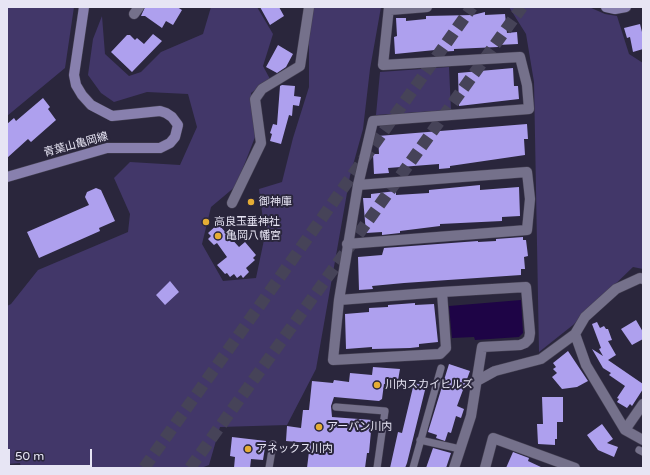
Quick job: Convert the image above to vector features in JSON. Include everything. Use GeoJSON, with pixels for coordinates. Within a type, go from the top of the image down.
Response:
{"type":"FeatureCollection","features":[{"type":"Feature","properties":{"kind":"street","name":"青葉山亀岡線"},"geometry":{"type":"LineString","coordinates":[[7,176],[107,148],[160,148],[170,143],[175,137],[178,125],[172,117],[166,113],[160,111],[112,116],[91,105],[82,95],[76,85],[74,75],[84,7]]}},
{"type":"Feature","properties":{"kind":"street"},"geometry":{"type":"LineString","coordinates":[[232,203],[261,143],[255,99],[262,89],[300,66],[309,7]]}},
{"type":"Feature","properties":{"kind":"street"},"geometry":{"type":"LineString","coordinates":[[427,7],[389,9],[383,65],[520,56],[527,84],[529,108],[373,121],[358,185],[347,244],[339,300],[333,360],[440,354],[446,348],[442,292]]}},
{"type":"Feature","properties":{"kind":"street"},"geometry":{"type":"LineString","coordinates":[[606,7],[626,7]]}},
{"type":"Feature","properties":{"kind":"street"},"geometry":{"type":"LineString","coordinates":[[347,244],[527,230],[530,199],[527,172],[358,185]]}},
{"type":"Feature","properties":{"kind":"street"},"geometry":{"type":"LineString","coordinates":[[475,382],[495,371],[541,359],[575,334],[585,317],[616,289],[640,278],[643,279]]}},
{"type":"Feature","properties":{"kind":"street"},"geometry":{"type":"LineString","coordinates":[[339,300],[526,287],[530,333],[529,339],[520,345],[482,346],[470,416],[454,468]]}},
{"type":"Feature","properties":{"kind":"street"},"geometry":{"type":"LineString","coordinates":[[575,334],[586,365],[625,430],[643,440]]}},
{"type":"Feature","properties":{"kind":"street"},"geometry":{"type":"LineString","coordinates":[[625,430],[643,404]]}},
{"type":"Feature","properties":{"kind":"street"},"geometry":{"type":"LineString","coordinates":[[485,468],[493,438],[575,468]]}},
{"type":"Feature","properties":{"kind":"lane"},"geometry":{"type":"LineString","coordinates":[[413,468],[441,368]]}},
{"type":"Feature","properties":{"kind":"lane"},"geometry":{"type":"LineString","coordinates":[[336,407],[385,411],[377,468]]}},
{"type":"Feature","properties":{"kind":"lane"},"geometry":{"type":"LineString","coordinates":[[420,440],[460,449]]}},
{"type":"Feature","properties":{"kind":"lane"},"geometry":{"type":"LineString","coordinates":[[269,468],[273,444]]}},
{"type":"Feature","properties":{"kind":"shaded area"},"geometry":{"type":"Polygon","coordinates":[[[7,7],[74,7],[65,68],[7,116],[7,7]]]}},
{"type":"Feature","properties":{"kind":"shaded area"},"geometry":{"type":"Polygon","coordinates":[[[211,7],[257,7],[273,34],[263,66],[270,79],[251,93],[257,132],[236,186],[211,207],[202,244],[223,281],[256,278],[265,235],[259,189],[282,182],[293,138],[309,87],[309,17],[314,7],[381,7],[370,69],[363,129],[350,176],[316,369],[287,425],[220,427],[209,465],[201,468],[21,468],[20,463],[7,464],[7,306],[11,304],[38,270],[128,232],[130,214],[114,178],[130,162],[180,165],[197,127],[188,94],[147,92],[114,102],[101,93],[88,75],[93,39],[102,16],[105,54],[129,76],[141,72],[161,52],[203,34],[211,7]]]}},
{"type":"Feature","properties":{"kind":"shaded area"},"geometry":{"type":"Polygon","coordinates":[[[509,7],[589,7],[605,14],[617,16],[629,54],[643,63],[643,269],[633,267],[573,325],[539,352],[534,82],[526,34],[509,7]]]}},
{"type":"Feature","properties":{"kind":"shaded area"},"geometry":{"type":"Polygon","coordinates":[[[449,67],[451,110],[376,115],[380,72],[449,67]]]}},
{"type":"Feature","properties":{"kind":"shaded area"},"geometry":{"type":"Polygon","coordinates":[[[521,300],[523,333],[519,337],[475,340],[474,337],[452,338],[449,306],[521,300]]]}},
{"type":"Feature","properties":{"kind":"building"},"geometry":{"type":"Polygon","coordinates":[[[145,7],[177,7],[182,10],[173,25],[166,21],[162,28],[145,16],[141,16],[145,7]]]}},
{"type":"Feature","properties":{"kind":"building"},"geometry":{"type":"Polygon","coordinates":[[[260,7],[279,7],[284,16],[270,25],[260,7]]]}},
{"type":"Feature","properties":{"kind":"building"},"geometry":{"type":"Polygon","coordinates":[[[485,12],[485,15],[505,14],[507,33],[517,32],[518,44],[498,45],[498,47],[454,49],[454,51],[436,52],[435,50],[395,54],[394,37],[397,36],[396,18],[406,18],[406,21],[426,19],[426,16],[473,15],[485,12]]]}},
{"type":"Feature","properties":{"kind":"building"},"geometry":{"type":"Polygon","coordinates":[[[640,24],[643,36],[643,49],[633,52],[630,37],[627,38],[624,28],[640,24]]]}},
{"type":"Feature","properties":{"kind":"building"},"geometry":{"type":"Polygon","coordinates":[[[153,34],[162,41],[132,72],[111,52],[127,35],[130,35],[135,40],[137,38],[144,44],[153,34]]]}},
{"type":"Feature","properties":{"kind":"building"},"geometry":{"type":"Polygon","coordinates":[[[278,45],[293,54],[286,67],[277,73],[266,67],[278,45]]]}},
{"type":"Feature","properties":{"kind":"building"},"geometry":{"type":"Polygon","coordinates":[[[513,68],[514,86],[518,86],[519,99],[459,106],[458,73],[513,68]]]}},
{"type":"Feature","properties":{"kind":"building"},"geometry":{"type":"Polygon","coordinates":[[[280,86],[295,86],[294,96],[301,97],[299,106],[293,105],[292,116],[289,115],[281,144],[270,141],[272,134],[270,133],[273,124],[277,125],[280,86]]]}},
{"type":"Feature","properties":{"kind":"building"},"geometry":{"type":"Polygon","coordinates":[[[43,98],[50,107],[48,109],[56,120],[31,142],[28,139],[7,158],[7,124],[14,118],[16,121],[43,98]]]}},
{"type":"Feature","properties":{"kind":"building"},"geometry":{"type":"Polygon","coordinates":[[[527,124],[528,139],[524,139],[525,155],[450,166],[450,168],[439,169],[439,164],[388,168],[389,173],[374,174],[373,154],[379,154],[378,136],[527,124]]]}},
{"type":"Feature","properties":{"kind":"building"},"geometry":{"type":"Polygon","coordinates":[[[480,185],[480,190],[519,187],[520,216],[502,217],[502,221],[440,224],[440,226],[382,235],[382,232],[366,233],[363,198],[371,198],[371,194],[396,191],[396,195],[429,193],[429,190],[480,185]]]}},
{"type":"Feature","properties":{"kind":"building"},"geometry":{"type":"Polygon","coordinates":[[[96,188],[101,190],[115,221],[99,228],[100,231],[39,258],[27,232],[89,205],[85,197],[87,192],[96,188]]]}},
{"type":"Feature","properties":{"kind":"building"},"geometry":{"type":"Polygon","coordinates":[[[218,224],[239,247],[245,242],[256,255],[253,258],[255,260],[246,268],[249,272],[243,278],[241,275],[237,278],[234,274],[230,277],[217,265],[227,257],[217,243],[214,245],[208,239],[211,236],[208,233],[218,224]]]}},
{"type":"Feature","properties":{"kind":"building"},"geometry":{"type":"Polygon","coordinates":[[[523,237],[523,240],[526,240],[528,256],[524,257],[525,269],[521,269],[521,275],[404,283],[372,286],[373,289],[359,290],[358,257],[382,255],[384,248],[496,241],[496,239],[523,237]]]}},
{"type":"Feature","properties":{"kind":"building"},"geometry":{"type":"Polygon","coordinates":[[[170,281],[179,292],[165,305],[156,295],[170,281]]]}},
{"type":"Feature","properties":{"kind":"building"},"geometry":{"type":"Polygon","coordinates":[[[415,303],[415,305],[434,304],[438,342],[419,344],[419,347],[410,348],[372,349],[372,347],[346,349],[345,314],[369,312],[369,308],[388,307],[388,305],[415,303]]]}},
{"type":"Feature","properties":{"kind":"building"},"geometry":{"type":"Polygon","coordinates":[[[636,320],[643,332],[643,339],[632,345],[621,329],[636,320]]]}},
{"type":"Feature","properties":{"kind":"building"},"geometry":{"type":"Polygon","coordinates":[[[597,322],[600,328],[604,326],[608,329],[612,340],[608,341],[616,355],[608,360],[643,384],[643,389],[632,406],[630,404],[627,408],[617,402],[619,399],[617,398],[625,386],[609,375],[611,373],[603,368],[592,349],[603,356],[599,349],[601,348],[592,324],[597,322]]]}},
{"type":"Feature","properties":{"kind":"building"},"geometry":{"type":"Polygon","coordinates":[[[568,351],[588,381],[577,387],[562,389],[552,377],[557,373],[553,369],[556,367],[553,363],[568,351]]]}},
{"type":"Feature","properties":{"kind":"building"},"geometry":{"type":"Polygon","coordinates":[[[449,364],[470,371],[457,406],[464,409],[461,418],[456,416],[451,433],[448,432],[445,441],[436,438],[437,435],[428,432],[449,364]]]}},
{"type":"Feature","properties":{"kind":"building"},"geometry":{"type":"Polygon","coordinates":[[[373,367],[400,369],[397,386],[384,384],[382,399],[379,401],[334,397],[331,406],[332,417],[372,420],[369,453],[367,453],[365,468],[307,468],[310,443],[286,441],[287,426],[301,428],[303,410],[309,410],[312,381],[333,383],[334,380],[349,382],[350,373],[372,375],[373,367]]]}},
{"type":"Feature","properties":{"kind":"building"},"geometry":{"type":"Polygon","coordinates":[[[414,383],[426,386],[407,463],[405,468],[390,468],[398,432],[402,433],[414,383]]]}},
{"type":"Feature","properties":{"kind":"building"},"geometry":{"type":"Polygon","coordinates":[[[542,397],[563,397],[563,422],[557,422],[557,439],[555,439],[555,445],[538,444],[537,424],[543,424],[542,397]]]}},
{"type":"Feature","properties":{"kind":"building"},"geometry":{"type":"Polygon","coordinates":[[[602,424],[613,439],[607,443],[618,447],[614,457],[598,450],[587,435],[602,424]]]}},
{"type":"Feature","properties":{"kind":"building","name":"アネックス川内"},"geometry":{"type":"Polygon","coordinates":[[[232,437],[266,441],[263,460],[251,459],[250,468],[234,468],[235,457],[230,456],[232,437]]]}},
{"type":"Feature","properties":{"kind":"building"},"geometry":{"type":"Polygon","coordinates":[[[433,448],[451,453],[446,468],[426,468],[433,448]]]}},
{"type":"Feature","properties":{"kind":"building"},"geometry":{"type":"Polygon","coordinates":[[[513,452],[529,458],[528,461],[543,468],[506,468],[513,452]]]}},
{"type":"Feature","properties":{"kind":"tunnel"},"geometry":{"type":"LineString","coordinates":[[144,468],[472,7]]}},
{"type":"Feature","properties":{"kind":"tunnel"},"geometry":{"type":"LineString","coordinates":[[190,468],[522,7]]}},
{"type":"Feature","properties":{"kind":"place","name":"御神庫"},"geometry":{"type":"Point","coordinates":[251,202]}},
{"type":"Feature","properties":{"kind":"place","name":"高良玉垂神社"},"geometry":{"type":"Point","coordinates":[206,222]}},
{"type":"Feature","properties":{"kind":"place","name":"亀岡八幡宮"},"geometry":{"type":"Point","coordinates":[218,236]}},
{"type":"Feature","properties":{"kind":"place","name":"川内スカイヒルズ"},"geometry":{"type":"Point","coordinates":[377,385]}},
{"type":"Feature","properties":{"kind":"place","name":"アーバン川内"},"geometry":{"type":"Point","coordinates":[319,427]}},
{"type":"Feature","properties":{"kind":"place","name":"アネックス川内"},"geometry":{"type":"Point","coordinates":[248,449]}}]}
